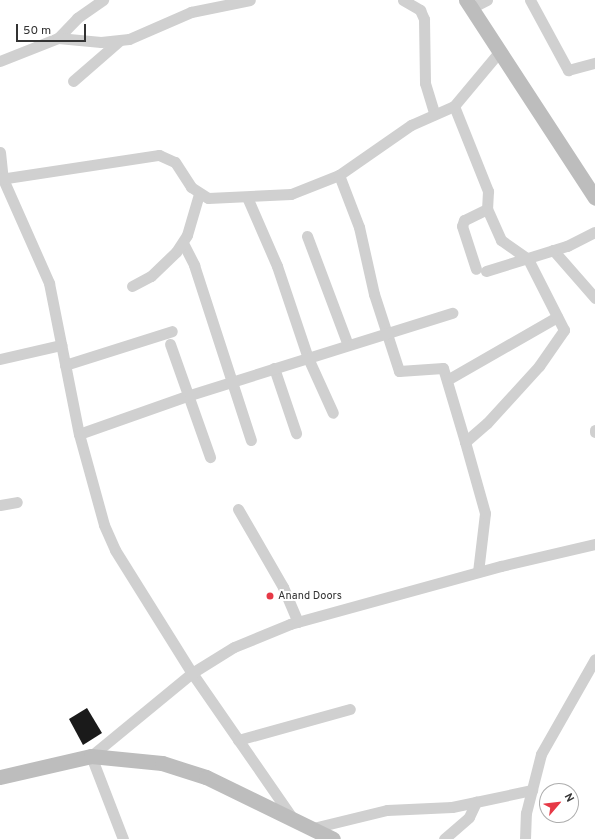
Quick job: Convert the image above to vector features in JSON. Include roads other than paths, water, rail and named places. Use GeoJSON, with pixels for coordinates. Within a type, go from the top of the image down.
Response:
{"type":"FeatureCollection","features":[{"type":"Feature","properties":{"kind":"main road"},"geometry":{"type":"LineString","coordinates":[[469,4],[595,198]]}},
{"type":"Feature","properties":{"kind":"main road"},"geometry":{"type":"LineString","coordinates":[[0,777],[91,756],[184,768],[291,816],[333,839]]}},
{"type":"Feature","properties":{"kind":"street"},"geometry":{"type":"LineString","coordinates":[[0,61],[58,38],[77,18],[103,0]]}},
{"type":"Feature","properties":{"kind":"street"},"geometry":{"type":"LineString","coordinates":[[73,81],[118,42],[185,14],[214,4],[250,0]]}},
{"type":"Feature","properties":{"kind":"street"},"geometry":{"type":"LineString","coordinates":[[403,0],[420,10],[424,19],[425,84],[434,113]]}},
{"type":"Feature","properties":{"kind":"street"},"geometry":{"type":"LineString","coordinates":[[469,4],[487,0]]}},
{"type":"Feature","properties":{"kind":"street"},"geometry":{"type":"LineString","coordinates":[[530,0],[568,70],[595,63]]}},
{"type":"Feature","properties":{"kind":"street"},"geometry":{"type":"LineString","coordinates":[[58,38],[118,42]]}},
{"type":"Feature","properties":{"kind":"street"},"geometry":{"type":"LineString","coordinates":[[2,179],[159,155],[175,162],[199,194],[217,200],[291,194],[339,175],[434,113],[454,106],[500,51]]}},
{"type":"Feature","properties":{"kind":"street"},"geometry":{"type":"LineString","coordinates":[[454,106],[484,177],[489,202],[486,209],[464,220],[462,226],[481,270],[528,259],[595,232]]}},
{"type":"Feature","properties":{"kind":"street"},"geometry":{"type":"LineString","coordinates":[[0,152],[2,179],[44,268],[79,434],[94,495],[115,550],[192,673],[291,816]]}},
{"type":"Feature","properties":{"kind":"street"},"geometry":{"type":"LineString","coordinates":[[339,175],[359,227],[374,294],[388,333],[399,371],[443,368],[485,513],[478,572]]}},
{"type":"Feature","properties":{"kind":"street"},"geometry":{"type":"LineString","coordinates":[[132,286],[151,276],[183,243],[199,194]]}},
{"type":"Feature","properties":{"kind":"street"},"geometry":{"type":"LineString","coordinates":[[247,197],[278,266],[308,358],[333,413]]}},
{"type":"Feature","properties":{"kind":"street"},"geometry":{"type":"LineString","coordinates":[[464,442],[487,423],[545,357],[564,330],[528,259],[501,240],[486,209]]}},
{"type":"Feature","properties":{"kind":"street"},"geometry":{"type":"LineString","coordinates":[[307,236],[348,345]]}},
{"type":"Feature","properties":{"kind":"street"},"geometry":{"type":"LineString","coordinates":[[183,243],[194,265],[251,440]]}},
{"type":"Feature","properties":{"kind":"street"},"geometry":{"type":"LineString","coordinates":[[553,250],[595,298]]}},
{"type":"Feature","properties":{"kind":"street"},"geometry":{"type":"LineString","coordinates":[[79,434],[190,395],[452,314]]}},
{"type":"Feature","properties":{"kind":"street"},"geometry":{"type":"LineString","coordinates":[[447,380],[557,318]]}},
{"type":"Feature","properties":{"kind":"street"},"geometry":{"type":"LineString","coordinates":[[65,365],[172,331]]}},
{"type":"Feature","properties":{"kind":"street"},"geometry":{"type":"LineString","coordinates":[[170,344],[190,395],[210,457]]}},
{"type":"Feature","properties":{"kind":"street"},"geometry":{"type":"LineString","coordinates":[[0,359],[61,345]]}},
{"type":"Feature","properties":{"kind":"street"},"geometry":{"type":"LineString","coordinates":[[274,368],[296,433]]}},
{"type":"Feature","properties":{"kind":"street"},"geometry":{"type":"LineString","coordinates":[[0,506],[17,502]]}},
{"type":"Feature","properties":{"kind":"street"},"geometry":{"type":"LineString","coordinates":[[238,509],[283,587],[298,622]]}},
{"type":"Feature","properties":{"kind":"street"},"geometry":{"type":"LineString","coordinates":[[123,839],[91,756],[192,673],[234,647],[298,622],[478,572],[595,544]]}},
{"type":"Feature","properties":{"kind":"street"},"geometry":{"type":"LineString","coordinates":[[525,839],[532,790],[541,754],[595,659]]}},
{"type":"Feature","properties":{"kind":"street"},"geometry":{"type":"LineString","coordinates":[[238,740],[350,709]]}},
{"type":"Feature","properties":{"kind":"street"},"geometry":{"type":"LineString","coordinates":[[313,828],[387,810],[476,802],[532,790]]}},
{"type":"Feature","properties":{"kind":"street"},"geometry":{"type":"LineString","coordinates":[[444,839],[469,817],[476,802]]}},
{"type":"Feature","properties":{"kind":"place","name":"Anand Doors"},"geometry":{"type":"Point","coordinates":[270,596]}}]}
